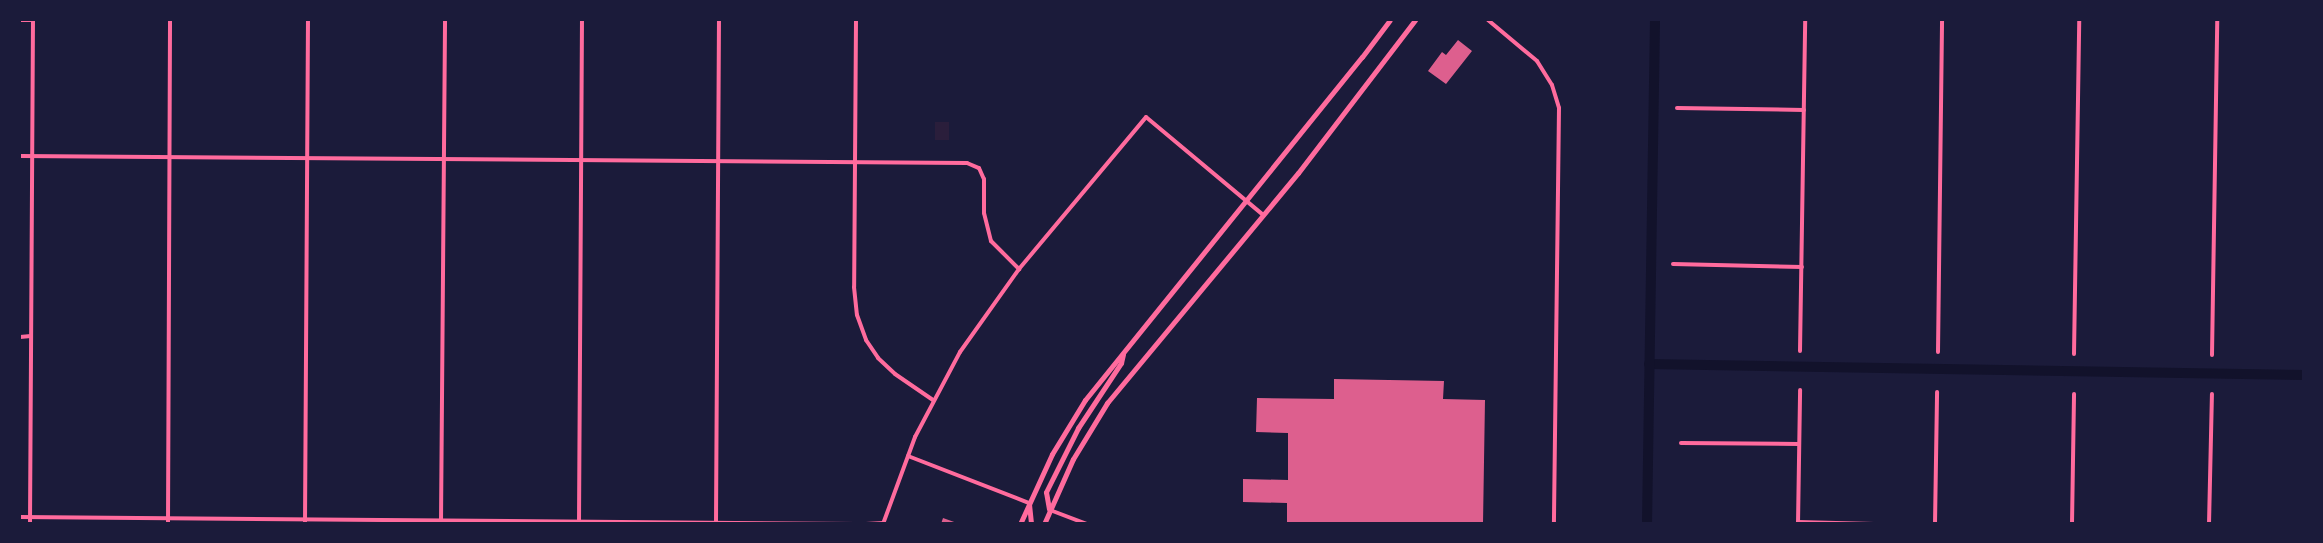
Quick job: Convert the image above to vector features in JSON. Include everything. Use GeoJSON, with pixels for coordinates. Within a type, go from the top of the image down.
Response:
{"type":"FeatureCollection","features":[{"type":"Feature","properties":{"kind":"main road"},"geometry":{"type":"LineString","coordinates":[[1020,524],[1068,425],[1390,20]]}},
{"type":"Feature","properties":{"kind":"main road"},"geometry":{"type":"LineString","coordinates":[[1044,524],[1073,459],[1107,403],[1370,83],[1415,20]]}},
{"type":"Feature","properties":{"kind":"main road"},"geometry":{"type":"LineString","coordinates":[[1049,509],[1046,492],[1078,428],[1120,363],[1123,353]]}},
{"type":"Feature","properties":{"kind":"main road"},"geometry":{"type":"LineString","coordinates":[[1029,503],[1031,524]]}},
{"type":"Feature","properties":{"kind":"street"},"geometry":{"type":"LineString","coordinates":[[20,20],[33,20],[30,524]]}},
{"type":"Feature","properties":{"kind":"street"},"geometry":{"type":"LineString","coordinates":[[168,521],[170,20]]}},
{"type":"Feature","properties":{"kind":"street"},"geometry":{"type":"LineString","coordinates":[[305,522],[308,20]]}},
{"type":"Feature","properties":{"kind":"street"},"geometry":{"type":"LineString","coordinates":[[441,522],[445,20]]}},
{"type":"Feature","properties":{"kind":"street"},"geometry":{"type":"LineString","coordinates":[[579,523],[582,20]]}},
{"type":"Feature","properties":{"kind":"street"},"geometry":{"type":"LineString","coordinates":[[716,523],[719,20]]}},
{"type":"Feature","properties":{"kind":"street"},"geometry":{"type":"LineString","coordinates":[[856,20],[857,161],[854,287],[861,328],[871,348],[886,367],[933,400]]}},
{"type":"Feature","properties":{"kind":"street"},"geometry":{"type":"LineString","coordinates":[[1488,20],[1537,61],[1552,85],[1560,108],[1554,524]]}},
{"type":"Feature","properties":{"kind":"street"},"geometry":{"type":"LineString","coordinates":[[1800,351],[1805,20]]}},
{"type":"Feature","properties":{"kind":"street"},"geometry":{"type":"LineString","coordinates":[[1938,352],[1942,20]]}},
{"type":"Feature","properties":{"kind":"street"},"geometry":{"type":"LineString","coordinates":[[2074,354],[2079,20]]}},
{"type":"Feature","properties":{"kind":"street"},"geometry":{"type":"LineString","coordinates":[[2212,355],[2217,20]]}},
{"type":"Feature","properties":{"kind":"street"},"geometry":{"type":"LineString","coordinates":[[1677,108],[1804,110]]}},
{"type":"Feature","properties":{"kind":"street"},"geometry":{"type":"LineString","coordinates":[[866,524],[883,523],[908,456],[933,400],[970,336],[1019,269],[1146,117],[1263,214]]}},
{"type":"Feature","properties":{"kind":"street"},"geometry":{"type":"LineString","coordinates":[[20,156],[967,162],[979,168],[984,179],[984,213],[991,241],[1019,269]]}},
{"type":"Feature","properties":{"kind":"street"},"geometry":{"type":"LineString","coordinates":[[1673,264],[1802,267]]}},
{"type":"Feature","properties":{"kind":"street"},"geometry":{"type":"LineString","coordinates":[[20,337],[31,336]]}},
{"type":"Feature","properties":{"kind":"street"},"geometry":{"type":"LineString","coordinates":[[1800,390],[1798,523],[1874,524]]}},
{"type":"Feature","properties":{"kind":"street"},"geometry":{"type":"LineString","coordinates":[[1935,524],[1937,392]]}},
{"type":"Feature","properties":{"kind":"street"},"geometry":{"type":"LineString","coordinates":[[2072,524],[2074,394]]}},
{"type":"Feature","properties":{"kind":"street"},"geometry":{"type":"LineString","coordinates":[[2209,524],[2212,394]]}},
{"type":"Feature","properties":{"kind":"street"},"geometry":{"type":"LineString","coordinates":[[1682,442],[1799,444]]}},
{"type":"Feature","properties":{"kind":"street"},"geometry":{"type":"LineString","coordinates":[[908,456],[1029,503]]}},
{"type":"Feature","properties":{"kind":"street"},"geometry":{"type":"LineString","coordinates":[[1049,509],[1086,524]]}},
{"type":"Feature","properties":{"kind":"street"},"geometry":{"type":"LineString","coordinates":[[20,517],[168,521],[855,524]]}},
{"type":"Feature","properties":{"kind":"shaded area"},"geometry":{"type":"Polygon","coordinates":[[[935,122],[949,122],[949,140],[935,140],[935,122]]]}},
{"type":"Feature","properties":{"kind":"building"},"geometry":{"type":"Polygon","coordinates":[[[1458,40],[1472,51],[1446,84],[1428,71],[1442,52],[1446,55],[1458,40]]]}},
{"type":"Feature","properties":{"kind":"building"},"geometry":{"type":"Polygon","coordinates":[[[1334,379],[1444,381],[1443,399],[1485,400],[1483,524],[1287,524],[1287,503],[1243,502],[1243,479],[1288,480],[1288,433],[1256,432],[1257,398],[1334,399],[1334,379]]]}},
{"type":"Feature","properties":{"kind":"building"},"geometry":{"type":"Polygon","coordinates":[[[943,518],[957,523],[957,524],[941,524],[943,518]]]}},
{"type":"Feature","properties":{"kind":"waterway"},"geometry":{"type":"LineString","coordinates":[[1647,524],[1655,20]]}},
{"type":"Feature","properties":{"kind":"waterway"},"geometry":{"type":"LineString","coordinates":[[1649,364],[2304,375]]}}]}
